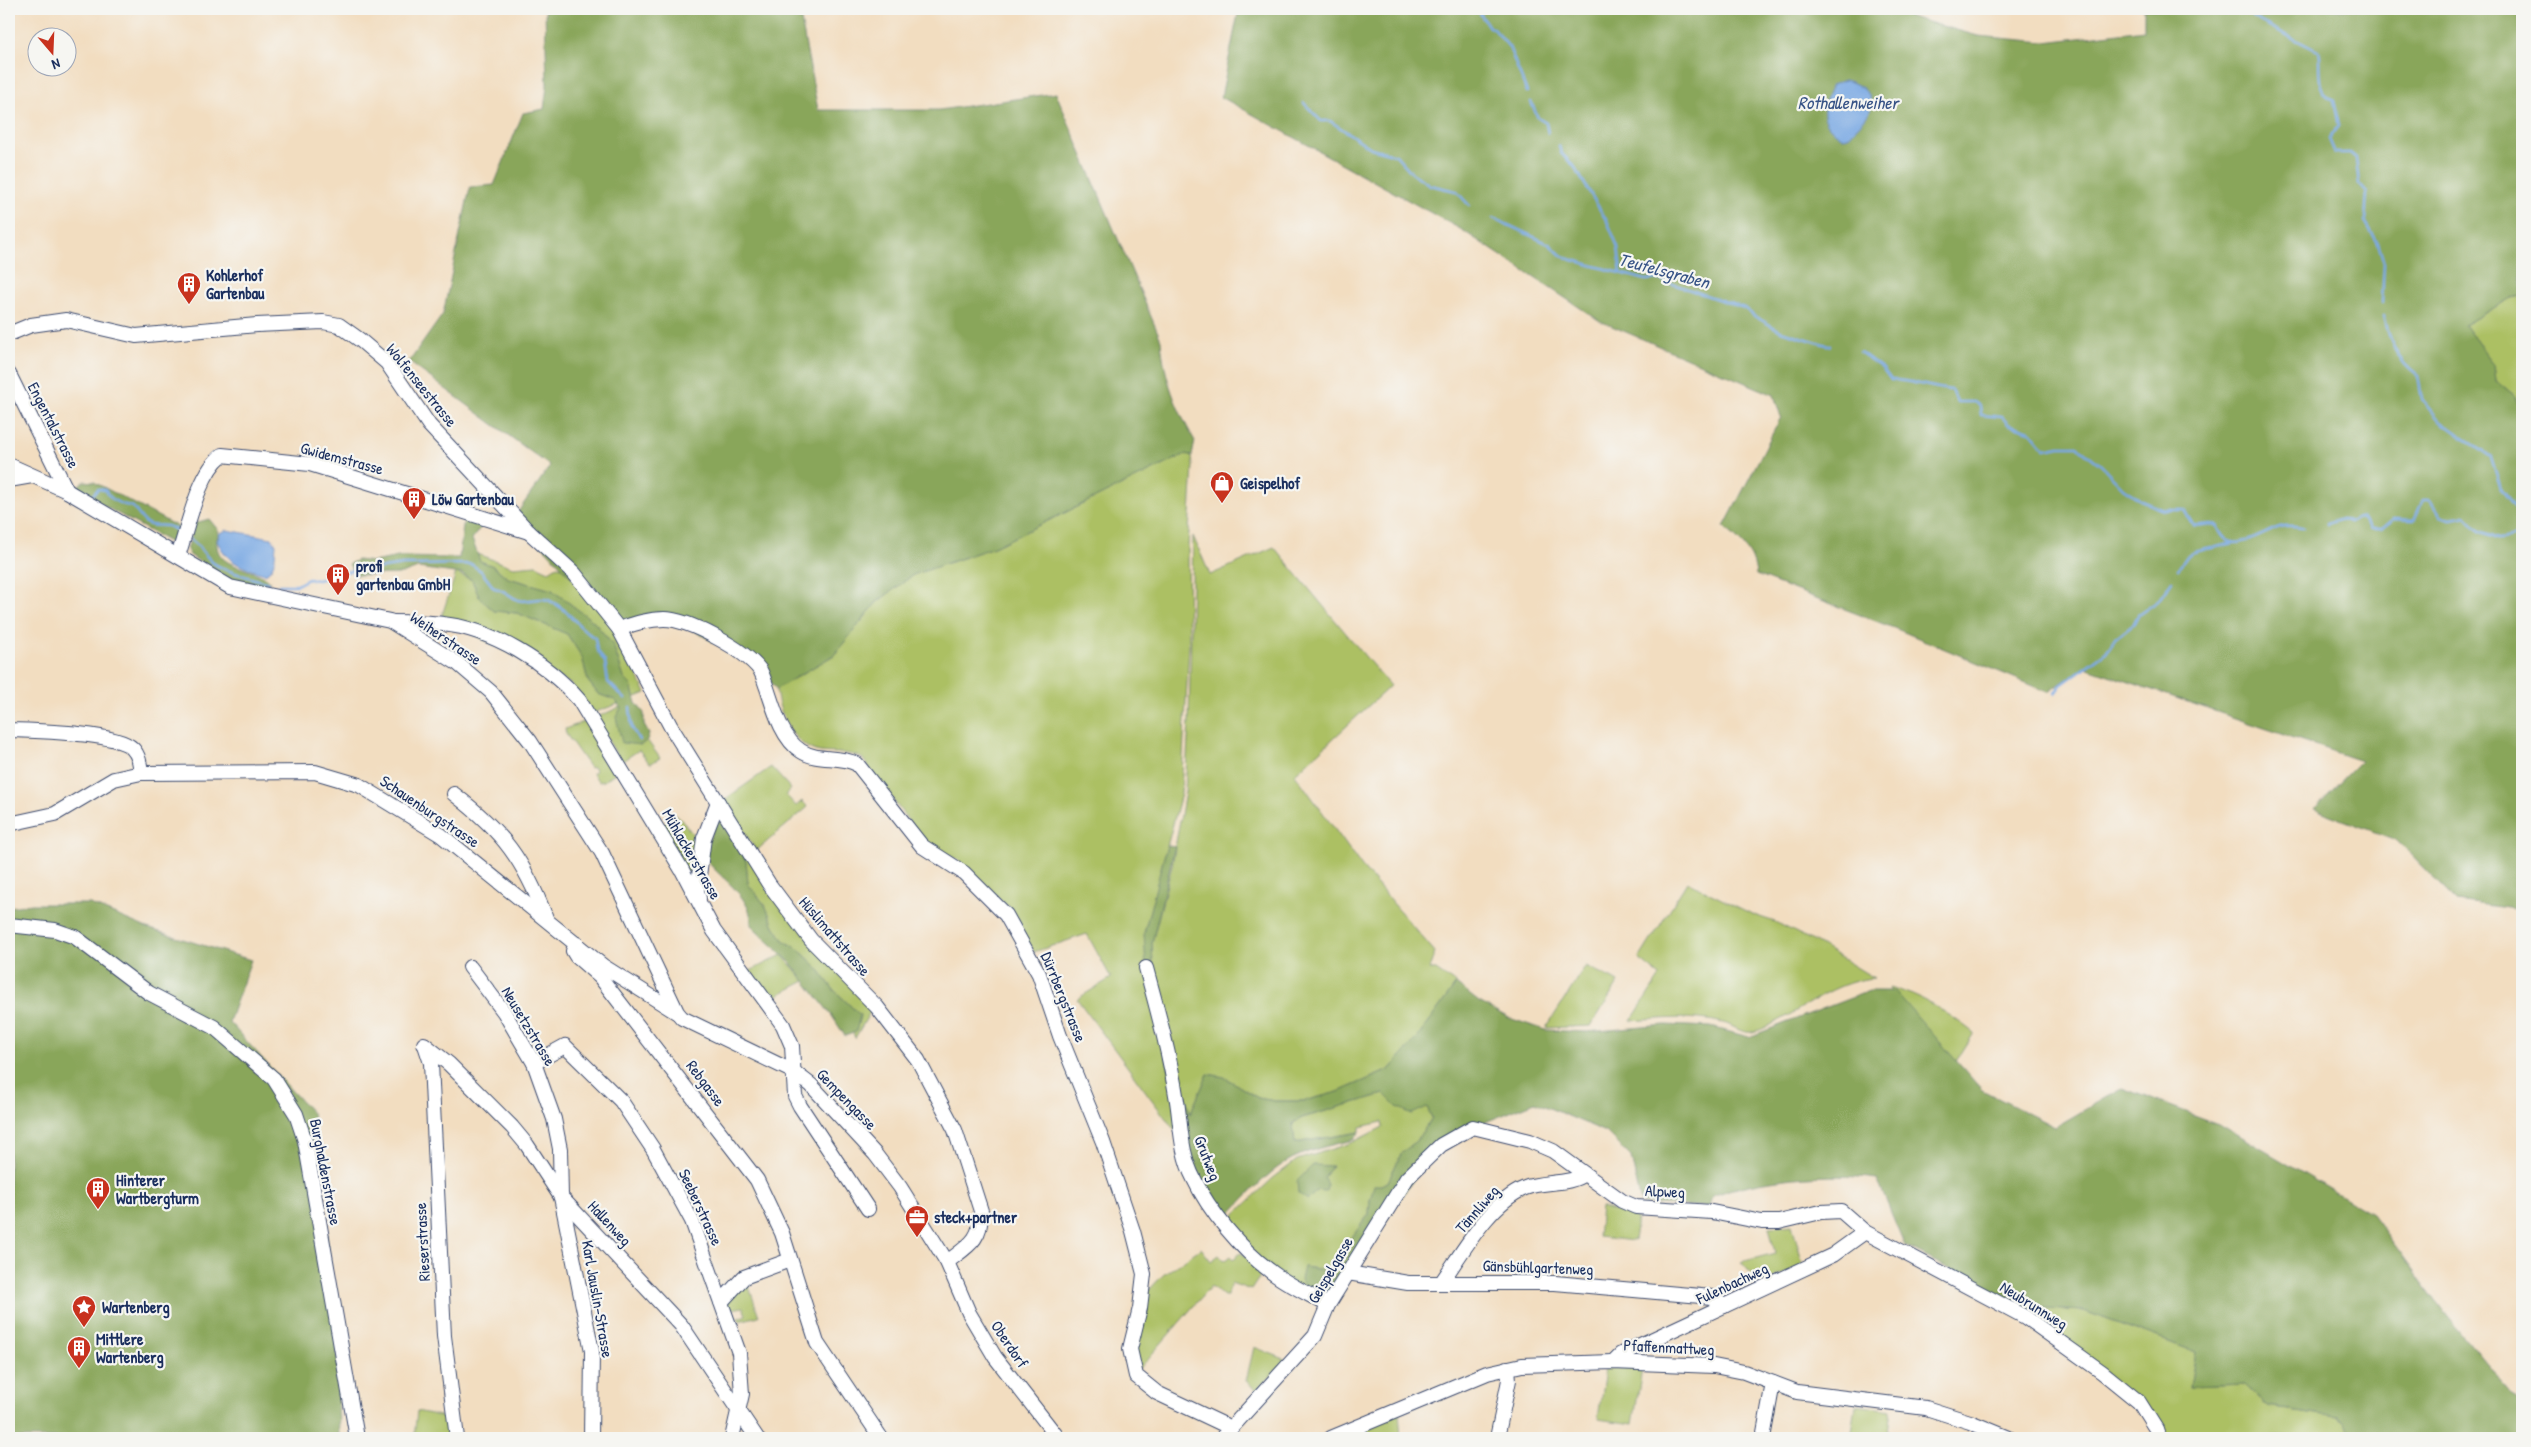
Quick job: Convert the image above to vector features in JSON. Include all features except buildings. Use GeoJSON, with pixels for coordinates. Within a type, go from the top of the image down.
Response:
{"type":"FeatureCollection","features":[{"type":"Feature","properties":{"kind":"street","name":"Wolfenseestrasse"},"geometry":{"type":"LineString","coordinates":[[9,334],[30,326],[66,320],[136,336],[257,324],[322,322],[339,325],[387,363],[429,425],[529,532],[574,573],[619,629]]}},
{"type":"Feature","properties":{"kind":"street","name":"Engentalstrasse"},"geometry":{"type":"LineString","coordinates":[[9,374],[67,491]]}},
{"type":"Feature","properties":{"kind":"street","name":"Gwidemstrasse"},"geometry":{"type":"LineString","coordinates":[[178,556],[206,476],[213,462],[222,455],[310,464],[529,532]]}},
{"type":"Feature","properties":{"kind":"street","name":"Weiherstrasse"},"geometry":{"type":"LineString","coordinates":[[9,465],[67,491],[230,586],[390,621],[457,663],[490,692],[530,742],[602,853],[677,1012]]}},
{"type":"Feature","properties":{"kind":"street"},"geometry":{"type":"LineString","coordinates":[[9,480],[32,476]]}},
{"type":"Feature","properties":{"kind":"street","name":"Dürrbergstrasse"},"geometry":{"type":"LineString","coordinates":[[619,629],[646,620],[665,619],[680,622],[734,646],[760,671],[773,706],[786,733],[794,744],[813,757],[840,759],[857,764],[922,846],[964,873],[1006,914],[1039,974],[1060,1036],[1102,1142],[1133,1231],[1144,1274],[1140,1308],[1130,1349],[1136,1376],[1158,1393],[1232,1428]]}},
{"type":"Feature","properties":{"kind":"street","name":"Mühlackerstrasse"},"geometry":{"type":"LineString","coordinates":[[390,621],[444,624],[492,638],[520,652],[564,683],[591,717],[702,906],[724,948],[785,1031],[792,1046],[795,1096],[868,1209]]}},
{"type":"Feature","properties":{"kind":"street","name":"Hüslimattstrasse"},"geometry":{"type":"LineString","coordinates":[[619,629],[671,727],[769,884],[791,914],[833,964],[877,1007],[900,1035],[918,1060],[940,1100],[967,1161],[982,1211],[982,1225],[977,1236],[947,1262]]}},
{"type":"Feature","properties":{"kind":"street"},"geometry":{"type":"LineString","coordinates":[[9,730],[63,731],[120,742],[131,747],[139,758],[141,773]]}},
{"type":"Feature","properties":{"kind":"street","name":"Schauenburgstrasse"},"geometry":{"type":"LineString","coordinates":[[9,824],[55,814],[114,778],[141,773],[315,772],[359,784],[441,835],[602,966],[677,1012]]}},
{"type":"Feature","properties":{"kind":"street"},"geometry":{"type":"LineString","coordinates":[[454,794],[476,810],[510,847],[524,868],[546,919]]}},
{"type":"Feature","properties":{"kind":"street"},"geometry":{"type":"LineString","coordinates":[[702,906],[697,892],[704,838],[718,802]]}},
{"type":"Feature","properties":{"kind":"street","name":"Burghaldenstrasse"},"geometry":{"type":"LineString","coordinates":[[9,925],[55,930],[75,937],[149,993],[214,1026],[274,1078],[296,1114],[305,1141],[357,1438]]}},
{"type":"Feature","properties":{"kind":"street","name":"Rebgasse"},"geometry":{"type":"LineString","coordinates":[[577,944],[573,951],[576,956],[600,976],[757,1180],[782,1233],[817,1343],[881,1438]]}},
{"type":"Feature","properties":{"kind":"street","name":"Neusetzstrasse"},"geometry":{"type":"LineString","coordinates":[[470,967],[504,1012],[534,1063],[554,1119],[560,1149],[561,1197]]}},
{"type":"Feature","properties":{"kind":"street","name":"Grutweg"},"geometry":{"type":"LineString","coordinates":[[1146,968],[1165,1038],[1177,1103],[1181,1139],[1193,1178],[1208,1203],[1245,1249],[1269,1271],[1328,1305]]}},
{"type":"Feature","properties":{"kind":"street","name":"Gempengasse"},"geometry":{"type":"LineString","coordinates":[[677,1012],[682,1018],[794,1072],[811,1085],[887,1169],[947,1262]]}},
{"type":"Feature","properties":{"kind":"street","name":"Hallenweg"},"geometry":{"type":"LineString","coordinates":[[424,1044],[449,1064],[512,1127],[527,1145],[561,1197],[681,1325],[738,1413],[757,1438]]}},
{"type":"Feature","properties":{"kind":"street","name":"Rieserstrasse"},"geometry":{"type":"LineString","coordinates":[[424,1044],[431,1063],[444,1336],[457,1438]]}},
{"type":"Feature","properties":{"kind":"street","name":"Seeberstrasse"},"geometry":{"type":"LineString","coordinates":[[534,1063],[565,1046],[621,1101],[653,1149],[692,1221],[739,1352],[742,1394],[732,1438]]}},
{"type":"Feature","properties":{"kind":"street","name":"Geispelgasse"},"geometry":{"type":"LineString","coordinates":[[1222,1438],[1315,1336],[1328,1305],[1407,1178],[1441,1145],[1473,1127]]}},
{"type":"Feature","properties":{"kind":"street","name":"Alpweg"},"geometry":{"type":"LineString","coordinates":[[1473,1127],[1538,1144],[1553,1151],[1622,1201],[1636,1207],[1712,1212],[1762,1222],[1779,1222],[1821,1212],[1841,1211],[1865,1232]]}},
{"type":"Feature","properties":{"kind":"street","name":"Tännliweg"},"geometry":{"type":"LineString","coordinates":[[1441,1283],[1488,1218],[1510,1195],[1541,1183],[1573,1180],[1584,1174]]}},
{"type":"Feature","properties":{"kind":"street","name":"Karl Jauslin-Strasse"},"geometry":{"type":"LineString","coordinates":[[561,1197],[592,1351],[591,1438]]}},
{"type":"Feature","properties":{"kind":"street","name":"Fulenbachweg"},"geometry":{"type":"LineString","coordinates":[[1613,1362],[1621,1354],[1833,1255],[1865,1232]]}},
{"type":"Feature","properties":{"kind":"street","name":"Neubrunnweg"},"geometry":{"type":"LineString","coordinates":[[1865,1232],[2025,1317],[2102,1372],[2139,1402],[2156,1429],[2158,1438]]}},
{"type":"Feature","properties":{"kind":"street"},"geometry":{"type":"LineString","coordinates":[[721,1302],[744,1277],[790,1260]]}},
{"type":"Feature","properties":{"kind":"street","name":"Oberdorf"},"geometry":{"type":"LineString","coordinates":[[947,1262],[970,1313],[995,1357],[1058,1438]]}},
{"type":"Feature","properties":{"kind":"street","name":"Gänsbühlgartenweg"},"geometry":{"type":"LineString","coordinates":[[1348,1273],[1408,1282],[1555,1283],[1712,1297],[1724,1306]]}},
{"type":"Feature","properties":{"kind":"street","name":"Pfaffenmattweg"},"geometry":{"type":"LineString","coordinates":[[1331,1438],[1487,1372],[1570,1362],[1714,1366],[1744,1372],[1797,1392],[1926,1408],[1970,1422],[2009,1438]]}},
{"type":"Feature","properties":{"kind":"street"},"geometry":{"type":"LineString","coordinates":[[1497,1438],[1509,1380],[1508,1368]]}},
{"type":"Feature","properties":{"kind":"street"},"geometry":{"type":"LineString","coordinates":[[1763,1438],[1773,1383]]}},
{"type":"Feature","properties":{"kind":"green space"},"geometry":{"type":"Polygon","coordinates":[[[545,9],[799,9],[818,110],[939,110],[1056,93],[1161,340],[1165,367],[1172,392],[1182,417],[1195,441],[1192,456],[1186,454],[994,547],[913,575],[877,602],[834,655],[776,689],[761,671],[680,622],[619,629],[515,516],[550,466],[409,362],[443,314],[470,187],[494,185],[523,113],[544,109],[547,86],[545,9]]]}},
{"type":"Feature","properties":{"kind":"green space"},"geometry":{"type":"Polygon","coordinates":[[[1239,9],[1882,9],[1978,36],[2045,42],[2144,30],[2144,9],[2522,9],[2522,296],[2511,298],[2464,325],[2494,364],[2496,381],[2514,396],[2522,411],[2522,910],[2456,901],[2396,840],[2314,809],[2361,761],[2085,667],[2048,692],[1899,630],[1756,575],[1753,560],[1746,548],[1724,527],[1781,417],[1774,395],[1600,321],[1462,230],[1221,97],[1239,9]]]}},
{"type":"Feature","properties":{"kind":"green space"},"geometry":{"type":"Polygon","coordinates":[[[2522,296],[2522,411],[2514,396],[2496,381],[2494,364],[2464,325],[2511,298],[2522,296]]]}},
{"type":"Feature","properties":{"kind":"green space"},"geometry":{"type":"Polygon","coordinates":[[[1186,454],[1192,456],[1193,466],[1188,547],[1189,646],[1181,794],[1144,933],[1181,1139],[1077,999],[1111,978],[1087,934],[1034,952],[1006,905],[958,860],[924,842],[862,758],[851,754],[820,752],[802,744],[789,728],[784,718],[776,689],[834,655],[877,602],[913,575],[994,547],[1186,454]]]}},
{"type":"Feature","properties":{"kind":"green space"},"geometry":{"type":"Polygon","coordinates":[[[84,481],[94,482],[178,527],[181,534],[175,545],[77,491],[79,485],[84,481]]]}},
{"type":"Feature","properties":{"kind":"green space"},"geometry":{"type":"Polygon","coordinates":[[[464,518],[483,524],[472,539],[480,561],[493,566],[508,578],[552,590],[594,622],[613,645],[624,678],[631,685],[636,703],[644,713],[644,725],[649,734],[647,740],[641,745],[622,743],[616,717],[621,708],[615,700],[598,694],[588,681],[582,657],[567,634],[517,613],[494,611],[479,597],[472,580],[462,574],[418,568],[402,574],[355,575],[349,564],[357,560],[373,562],[398,557],[459,558],[464,518]]]}},
{"type":"Feature","properties":{"kind":"green space"},"geometry":{"type":"Polygon","coordinates":[[[209,519],[219,531],[217,544],[219,553],[233,565],[262,576],[270,582],[266,589],[225,579],[190,555],[187,550],[195,523],[209,519]]]}},
{"type":"Feature","properties":{"kind":"green space"},"geometry":{"type":"Polygon","coordinates":[[[1193,536],[1210,575],[1274,547],[1390,686],[1295,774],[1362,867],[1435,952],[1430,966],[1431,970],[1436,970],[1456,984],[1418,1037],[1389,1070],[1338,1092],[1304,1101],[1275,1101],[1258,1098],[1224,1077],[1208,1074],[1190,1114],[1153,966],[1152,943],[1172,865],[1185,792],[1189,721],[1193,536]]]}},
{"type":"Feature","properties":{"kind":"green space"},"geometry":{"type":"Polygon","coordinates":[[[477,554],[513,567],[536,565],[549,571],[557,566],[562,567],[612,624],[646,693],[634,698],[631,685],[624,678],[613,645],[594,622],[552,590],[508,578],[493,566],[480,561],[477,554]]]}},
{"type":"Feature","properties":{"kind":"green space"},"geometry":{"type":"Polygon","coordinates":[[[456,573],[472,580],[479,597],[494,611],[517,613],[567,634],[582,657],[588,681],[598,694],[615,700],[618,704],[593,713],[571,684],[441,618],[456,573]]]}},
{"type":"Feature","properties":{"kind":"green space"},"geometry":{"type":"Polygon","coordinates":[[[620,707],[641,745],[647,740],[660,758],[650,764],[639,750],[621,762],[595,718],[620,707]]]}},
{"type":"Feature","properties":{"kind":"green space"},"geometry":{"type":"Polygon","coordinates":[[[589,720],[619,770],[604,781],[599,782],[593,774],[595,770],[593,767],[590,768],[566,734],[565,729],[589,720]]]}},
{"type":"Feature","properties":{"kind":"green space"},"geometry":{"type":"Polygon","coordinates":[[[771,767],[791,789],[786,795],[796,806],[802,801],[808,807],[756,851],[724,800],[771,767]]]}},
{"type":"Feature","properties":{"kind":"green space"},"geometry":{"type":"Polygon","coordinates":[[[674,814],[683,821],[697,841],[699,852],[692,879],[660,828],[674,814]]]}},
{"type":"Feature","properties":{"kind":"green space"},"geometry":{"type":"Polygon","coordinates":[[[716,821],[722,821],[872,1009],[855,1038],[853,1033],[856,1031],[860,1015],[834,990],[816,966],[797,948],[784,941],[774,926],[765,905],[748,884],[746,861],[725,825],[716,821]]]}},
{"type":"Feature","properties":{"kind":"green space"},"geometry":{"type":"Polygon","coordinates":[[[716,821],[725,824],[746,861],[748,884],[765,905],[774,926],[784,941],[797,948],[816,966],[834,990],[860,1015],[856,1032],[845,1036],[790,962],[751,925],[750,913],[745,903],[730,884],[707,861],[705,851],[716,821]]]}},
{"type":"Feature","properties":{"kind":"green space"},"geometry":{"type":"Polygon","coordinates":[[[1167,845],[1175,846],[1152,943],[1153,966],[1190,1114],[1208,1074],[1224,1077],[1258,1098],[1275,1101],[1304,1101],[1338,1092],[1389,1070],[1418,1037],[1456,984],[1479,1002],[1509,1018],[1545,1030],[1587,1032],[1665,1025],[1711,1027],[1749,1037],[1869,991],[1895,991],[1982,1090],[2055,1127],[2122,1088],[2221,1125],[2372,1214],[2444,1312],[2512,1395],[2522,1401],[2522,1438],[2357,1438],[2339,1417],[2267,1407],[2244,1385],[2190,1387],[2196,1352],[2084,1311],[2025,1308],[1905,1246],[1877,1179],[1837,1176],[1772,1181],[1712,1196],[1709,1207],[1641,1203],[1631,1157],[1606,1132],[1535,1102],[1473,1127],[1430,1155],[1328,1305],[1305,1291],[1301,1279],[1304,1267],[1324,1270],[1330,1267],[1369,1214],[1374,1185],[1388,1182],[1401,1154],[1416,1141],[1432,1118],[1427,1107],[1412,1114],[1397,1107],[1384,1094],[1302,1118],[1293,1123],[1295,1143],[1360,1132],[1354,1140],[1312,1151],[1287,1161],[1267,1176],[1223,1221],[1193,1178],[1146,968],[1144,933],[1167,845]]]}},
{"type":"Feature","properties":{"kind":"green space"},"geometry":{"type":"Polygon","coordinates":[[[1687,882],[1815,942],[1874,978],[1838,987],[1784,1018],[1752,1032],[1744,1032],[1727,1024],[1700,1019],[1677,1018],[1631,1021],[1660,976],[1639,959],[1687,882]]]}},
{"type":"Feature","properties":{"kind":"green space"},"geometry":{"type":"Polygon","coordinates":[[[32,904],[90,904],[147,928],[251,960],[229,1022],[313,1114],[337,1325],[339,1438],[9,1438],[9,907],[32,904]]]}},
{"type":"Feature","properties":{"kind":"green space"},"geometry":{"type":"Polygon","coordinates":[[[782,955],[805,981],[774,997],[768,998],[748,972],[782,955]]]}},
{"type":"Feature","properties":{"kind":"green space"},"geometry":{"type":"Polygon","coordinates":[[[1586,966],[1619,982],[1591,1026],[1546,1028],[1586,966]]]}},
{"type":"Feature","properties":{"kind":"green space"},"geometry":{"type":"Polygon","coordinates":[[[1889,987],[1934,1005],[1974,1033],[1955,1063],[1893,1005],[1889,987]]]}},
{"type":"Feature","properties":{"kind":"green space"},"geometry":{"type":"Polygon","coordinates":[[[1384,1094],[1397,1107],[1427,1107],[1432,1118],[1416,1141],[1401,1154],[1388,1182],[1381,1185],[1370,1200],[1369,1214],[1330,1267],[1324,1270],[1304,1267],[1304,1290],[1269,1271],[1225,1224],[1272,1179],[1297,1160],[1351,1143],[1383,1127],[1382,1122],[1360,1127],[1360,1132],[1294,1143],[1293,1123],[1302,1118],[1384,1094]]]}},
{"type":"Feature","properties":{"kind":"green space"},"geometry":{"type":"Polygon","coordinates":[[[1313,1165],[1332,1166],[1324,1178],[1327,1185],[1326,1191],[1317,1190],[1308,1200],[1298,1193],[1297,1181],[1313,1165]]]}},
{"type":"Feature","properties":{"kind":"green space"},"geometry":{"type":"Polygon","coordinates":[[[1601,1207],[1637,1218],[1634,1241],[1598,1237],[1601,1207]]]}},
{"type":"Feature","properties":{"kind":"green space"},"geometry":{"type":"Polygon","coordinates":[[[1792,1225],[1803,1265],[1761,1285],[1741,1262],[1775,1253],[1769,1227],[1792,1225]]]}},
{"type":"Feature","properties":{"kind":"green space"},"geometry":{"type":"Polygon","coordinates":[[[1201,1248],[1211,1261],[1219,1255],[1224,1261],[1230,1256],[1233,1259],[1241,1253],[1265,1269],[1251,1290],[1231,1283],[1227,1296],[1224,1296],[1211,1286],[1139,1369],[1136,1350],[1147,1292],[1163,1275],[1201,1248]]]}},
{"type":"Feature","properties":{"kind":"green space"},"geometry":{"type":"Polygon","coordinates":[[[746,1278],[759,1316],[739,1321],[738,1318],[746,1315],[743,1307],[727,1310],[727,1300],[746,1278]]]}},
{"type":"Feature","properties":{"kind":"green space"},"geometry":{"type":"Polygon","coordinates":[[[2025,1308],[2084,1311],[2196,1352],[2190,1387],[2244,1385],[2267,1407],[2339,1417],[2357,1438],[2159,1438],[2148,1415],[2025,1317],[2025,1308]]]}},
{"type":"Feature","properties":{"kind":"green space"},"geometry":{"type":"Polygon","coordinates":[[[1254,1347],[1287,1360],[1257,1390],[1246,1381],[1254,1347]]]}},
{"type":"Feature","properties":{"kind":"green space"},"geometry":{"type":"Polygon","coordinates":[[[1605,1368],[1642,1369],[1633,1424],[1598,1419],[1605,1368]]]}},
{"type":"Feature","properties":{"kind":"green space"},"geometry":{"type":"Polygon","coordinates":[[[1856,1405],[1891,1410],[1887,1438],[1851,1438],[1856,1405]]]}},
{"type":"Feature","properties":{"kind":"green space"},"geometry":{"type":"Polygon","coordinates":[[[417,1411],[448,1418],[451,1438],[414,1438],[417,1411]]]}},
{"type":"Feature","properties":{"kind":"green space"},"geometry":{"type":"Polygon","coordinates":[[[1399,1411],[1401,1438],[1340,1438],[1399,1411]]]}},
{"type":"Feature","properties":{"kind":"water","name":"Rothallenweiher"},"geometry":{"type":"Polygon","coordinates":[[[1844,80],[1856,84],[1866,91],[1871,101],[1871,107],[1862,122],[1848,137],[1843,138],[1829,126],[1824,115],[1824,109],[1832,85],[1844,80]]]}},
{"type":"Feature","properties":{"kind":"water"},"geometry":{"type":"Polygon","coordinates":[[[227,530],[272,538],[276,544],[275,557],[269,572],[265,574],[249,569],[236,563],[225,554],[217,541],[220,533],[227,530]]]}},
{"type":"Feature","properties":{"kind":"waterway"},"geometry":{"type":"LineString","coordinates":[[1477,9],[1489,27],[1494,29],[1509,47],[1527,92]]}},
{"type":"Feature","properties":{"kind":"waterway"},"geometry":{"type":"LineString","coordinates":[[2242,9],[2261,22],[2318,51],[2321,85],[2327,96],[2334,100],[2339,126],[2329,139],[2335,153],[2350,153],[2356,158],[2359,184],[2367,193],[2365,221],[2378,243],[2384,263],[2382,303]]}},
{"type":"Feature","properties":{"kind":"waterway"},"geometry":{"type":"LineString","coordinates":[[1531,102],[1538,118],[1546,123],[1548,133]]}},
{"type":"Feature","properties":{"kind":"waterway","name":"Teufelsgraben"},"geometry":{"type":"LineString","coordinates":[[1304,103],[1321,121],[1330,121],[1371,148],[1396,155],[1412,173],[1430,185],[1456,191],[1469,205]]}},
{"type":"Feature","properties":{"kind":"waterway"},"geometry":{"type":"LineString","coordinates":[[1559,146],[1561,153],[1574,166],[1608,223],[1618,247],[1621,273]]}},
{"type":"Feature","properties":{"kind":"waterway","name":"Teufelsgraben"},"geometry":{"type":"LineString","coordinates":[[1493,218],[1549,244],[1561,255],[1569,259],[1646,280],[1658,279],[1744,308],[1754,316],[1781,331],[1830,346]]}},
{"type":"Feature","properties":{"kind":"waterway"},"geometry":{"type":"LineString","coordinates":[[2384,316],[2395,350],[2410,370],[2418,376],[2422,399],[2440,421],[2491,457],[2501,489],[2522,516]]}},
{"type":"Feature","properties":{"kind":"waterway","name":"Teufelsgraben"},"geometry":{"type":"LineString","coordinates":[[1860,352],[1883,369],[1891,380],[1952,390],[1957,402],[1974,402],[1980,406],[1981,415],[2002,417],[2008,424],[2030,431],[2045,449],[2060,446],[2077,446],[2101,465],[2123,488],[2142,501],[2164,510],[2184,510],[2193,525],[2217,525],[2222,535],[2229,541],[2236,543],[2245,542],[2283,526],[2304,527]]}},
{"type":"Feature","properties":{"kind":"waterway"},"geometry":{"type":"LineString","coordinates":[[89,499],[98,489],[105,490],[116,502],[133,507],[149,525],[169,527],[180,533]]}},
{"type":"Feature","properties":{"kind":"waterway","name":"Teufelsgraben"},"geometry":{"type":"LineString","coordinates":[[2327,524],[2342,519],[2350,522],[2358,518],[2364,519],[2371,529],[2381,529],[2393,519],[2414,520],[2423,500],[2430,500],[2440,516],[2451,519],[2466,516],[2480,531],[2501,539],[2522,535]]}},
{"type":"Feature","properties":{"kind":"waterway"},"geometry":{"type":"LineString","coordinates":[[190,539],[217,566],[268,583]]}},
{"type":"Feature","properties":{"kind":"waterway"},"geometry":{"type":"LineString","coordinates":[[2178,569],[2188,555],[2194,552],[2234,543]]}},
{"type":"Feature","properties":{"kind":"waterway"},"geometry":{"type":"LineString","coordinates":[[279,585],[297,585],[308,579],[318,580],[357,569],[403,565],[471,564],[481,571],[494,588],[504,591],[518,600],[548,600],[568,613],[588,634],[595,638],[597,650],[605,662],[608,682],[625,699]]}},
{"type":"Feature","properties":{"kind":"waterway"},"geometry":{"type":"LineString","coordinates":[[2055,693],[2061,685],[2106,652],[2115,639],[2133,625],[2138,615],[2158,601],[2172,581]]}},
{"type":"Feature","properties":{"kind":"waterway"},"geometry":{"type":"LineString","coordinates":[[630,707],[632,728],[639,740]]}},
{"type":"Feature","properties":{"kind":"place","name":"Kohlerhof Gartenbau"},"geometry":{"type":"Point","coordinates":[189,305]}},
{"type":"Feature","properties":{"kind":"place","name":"Geispelhof"},"geometry":{"type":"Point","coordinates":[1222,504]}},
{"type":"Feature","properties":{"kind":"place","name":"Löw Gartenbau"},"geometry":{"type":"Point","coordinates":[414,520]}},
{"type":"Feature","properties":{"kind":"place","name":"profi gartenbau GmbH"},"geometry":{"type":"Point","coordinates":[338,596]}},
{"type":"Feature","properties":{"kind":"place","name":"Hinterer Wartbergturm"},"geometry":{"type":"Point","coordinates":[98,1210]}},
{"type":"Feature","properties":{"kind":"place","name":"steck+partner"},"geometry":{"type":"Point","coordinates":[917,1238]}},
{"type":"Feature","properties":{"kind":"place","name":"Wartenberg"},"geometry":{"type":"Point","coordinates":[84,1328]}},
{"type":"Feature","properties":{"kind":"place","name":"Mittlere Wartenberg"},"geometry":{"type":"Point","coordinates":[79,1369]}}]}
